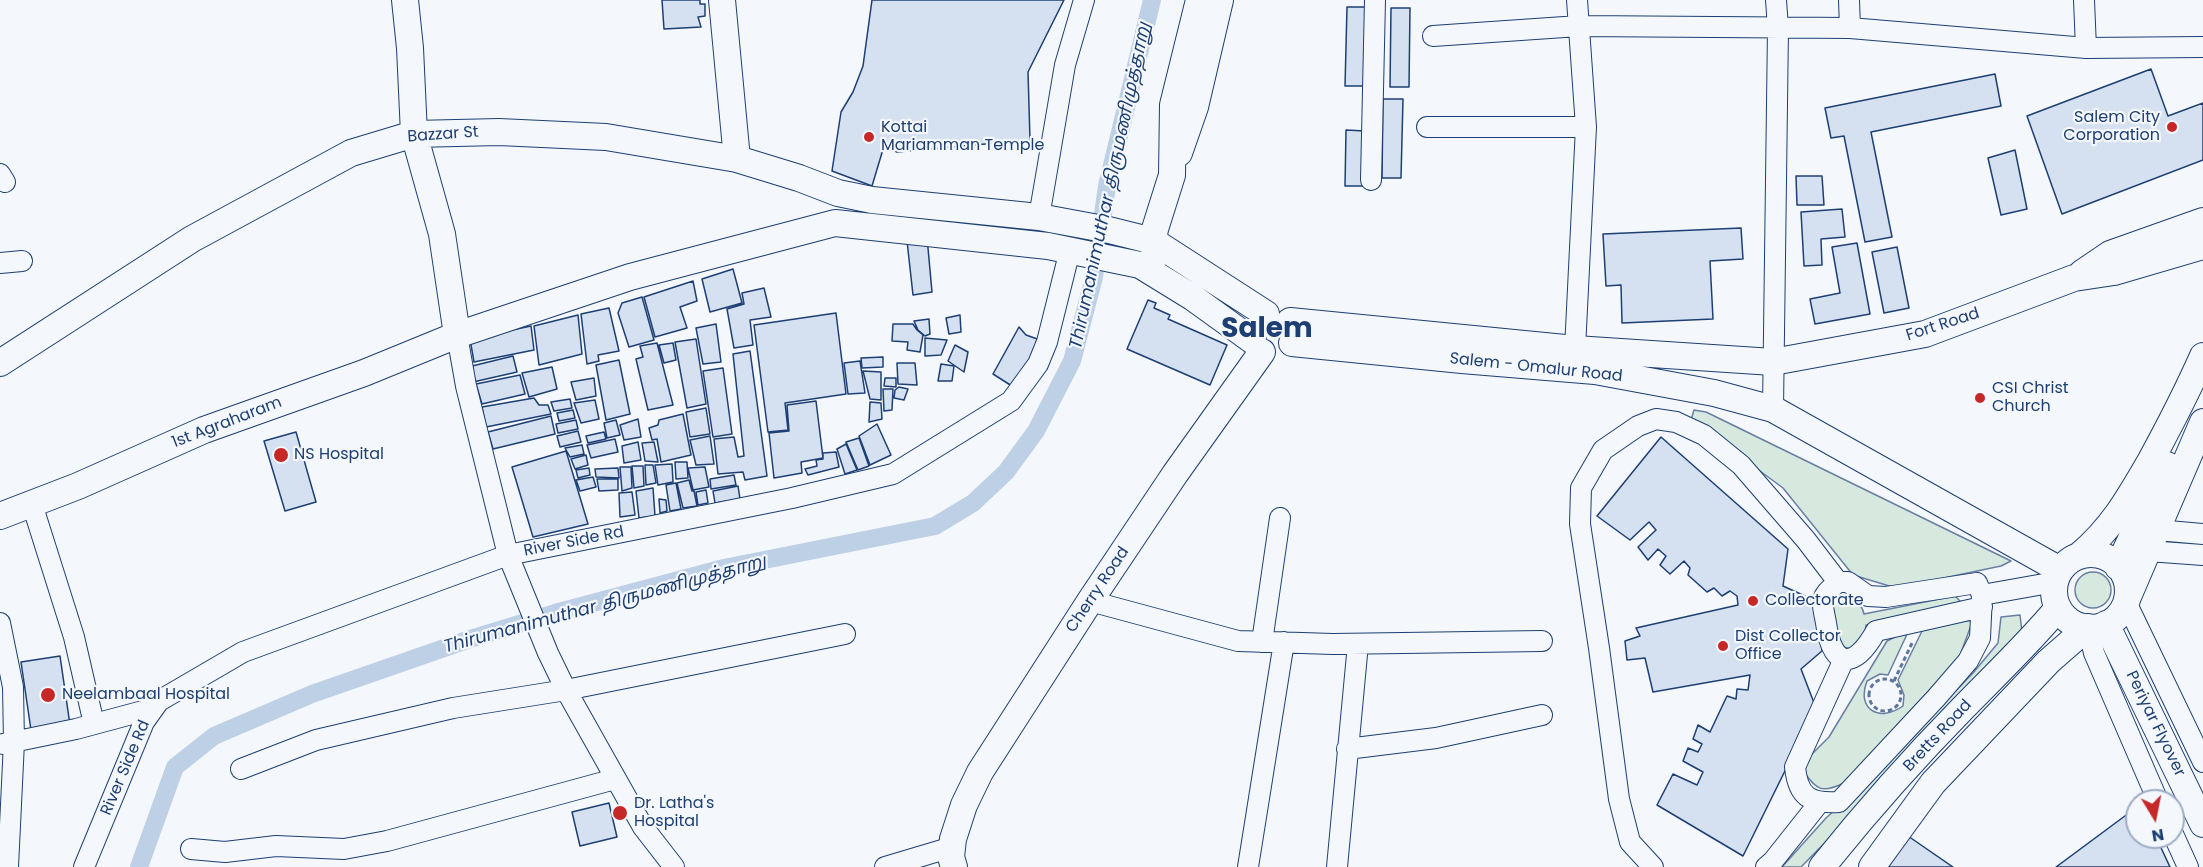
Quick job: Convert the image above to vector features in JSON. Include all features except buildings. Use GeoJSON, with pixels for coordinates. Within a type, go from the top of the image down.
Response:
{"type":"FeatureCollection","features":[{"type":"Feature","properties":{"kind":"main road"},"geometry":{"type":"LineString","coordinates":[[405,0],[414,134],[442,234],[457,335]]}},
{"type":"Feature","properties":{"kind":"main road"},"geometry":{"type":"LineString","coordinates":[[722,0],[737,159]]}},
{"type":"Feature","properties":{"kind":"main road"},"geometry":{"type":"LineString","coordinates":[[1149,271],[1153,241],[1172,175],[1199,0]]}},
{"type":"Feature","properties":{"kind":"main road"},"geometry":{"type":"LineString","coordinates":[[1184,106],[1220,0]]}},
{"type":"Feature","properties":{"kind":"main road","name":"Bazzar St"},"geometry":{"type":"LineString","coordinates":[[0,363],[192,239],[351,153],[414,134],[499,132],[606,137],[737,159],[838,193],[872,200],[1046,218],[1153,241]]}},
{"type":"Feature","properties":{"kind":"main road"},"geometry":{"type":"LineString","coordinates":[[838,193],[835,222],[1059,248],[1149,271],[1192,297],[1258,346],[1275,354],[1288,348],[1291,332],[1280,314],[1260,316],[1252,328],[1258,346]]}},
{"type":"Feature","properties":{"kind":"main road","name":"Fort Road"},"geometry":{"type":"LineString","coordinates":[[2074,278],[2110,254],[2203,221]]}},
{"type":"Feature","properties":{"kind":"main road","name":"1st Agraharam"},"geometry":{"type":"LineString","coordinates":[[0,516],[78,486],[204,430],[364,373],[457,335],[630,277],[835,222]]}},
{"type":"Feature","properties":{"kind":"main road"},"geometry":{"type":"LineString","coordinates":[[1153,241],[1266,314]]}},
{"type":"Feature","properties":{"kind":"main road","name":"Fort Road"},"geometry":{"type":"LineString","coordinates":[[1773,362],[1925,334],[2074,278],[2114,272],[2203,246]]}},
{"type":"Feature","properties":{"kind":"main road","name":"Salem - Omalur Road"},"geometry":{"type":"LineString","coordinates":[[1291,332],[1773,362]]}},
{"type":"Feature","properties":{"kind":"main road","name":"Salem - Omalur Road"},"geometry":{"type":"LineString","coordinates":[[1291,332],[1462,360],[1595,371],[1714,393],[1773,409],[2065,569]]}},
{"type":"Feature","properties":{"kind":"main road","name":"Cherry Road"},"geometry":{"type":"LineString","coordinates":[[956,855],[964,805],[980,772],[1258,346]]}},
{"type":"Feature","properties":{"kind":"main road"},"geometry":{"type":"LineString","coordinates":[[2103,630],[2070,622],[2058,608],[2055,600],[2065,569],[2100,538],[2123,509],[2183,404],[2203,356]]}},
{"type":"Feature","properties":{"kind":"main road"},"geometry":{"type":"LineString","coordinates":[[2118,567],[2161,475],[2203,417]]}},
{"type":"Feature","properties":{"kind":"main road"},"geometry":{"type":"LineString","coordinates":[[1872,867],[1933,783],[2049,661],[2103,630],[2122,611],[2203,422]]}},
{"type":"Feature","properties":{"kind":"main road"},"geometry":{"type":"LineString","coordinates":[[2065,569],[2090,554],[2101,555],[2118,567],[2125,577],[2128,590],[2126,602]]}},
{"type":"Feature","properties":{"kind":"main road","name":"Bretts Road"},"geometry":{"type":"LineString","coordinates":[[1821,867],[1850,831],[1954,717],[2030,641],[2058,608]]}},
{"type":"Feature","properties":{"kind":"main road","name":"Periyar Flyover"},"geometry":{"type":"LineString","coordinates":[[2103,630],[2203,824]]}},
{"type":"Feature","properties":{"kind":"street"},"geometry":{"type":"LineString","coordinates":[[1046,218],[1065,65],[1084,0]]}},
{"type":"Feature","properties":{"kind":"street"},"geometry":{"type":"LineString","coordinates":[[1371,180],[1375,0]]}},
{"type":"Feature","properties":{"kind":"street"},"geometry":{"type":"LineString","coordinates":[[1575,349],[1586,127],[1577,0]]}},
{"type":"Feature","properties":{"kind":"street"},"geometry":{"type":"LineString","coordinates":[[1773,409],[1778,28],[1776,0]]}},
{"type":"Feature","properties":{"kind":"street"},"geometry":{"type":"LineString","coordinates":[[1850,0],[1850,28]]}},
{"type":"Feature","properties":{"kind":"street"},"geometry":{"type":"LineString","coordinates":[[2084,0],[2086,48]]}},
{"type":"Feature","properties":{"kind":"street"},"geometry":{"type":"LineString","coordinates":[[1433,36],[1579,26],[1850,28],[2086,48],[2203,47]]}},
{"type":"Feature","properties":{"kind":"street"},"geometry":{"type":"LineString","coordinates":[[1427,127],[1586,127]]}},
{"type":"Feature","properties":{"kind":"street","name":"River Side Rd"},"geometry":{"type":"LineString","coordinates":[[84,867],[144,722],[159,700],[243,652],[508,555],[792,498],[893,474],[1011,401],[1038,364],[1047,342],[1059,248]]}},
{"type":"Feature","properties":{"kind":"street"},"geometry":{"type":"LineString","coordinates":[[0,263],[22,261]]}},
{"type":"Feature","properties":{"kind":"street"},"geometry":{"type":"LineString","coordinates":[[457,335],[466,386],[508,555],[548,653],[566,690],[643,827],[674,867]]}},
{"type":"Feature","properties":{"kind":"street"},"geometry":{"type":"LineString","coordinates":[[1653,867],[1630,842],[1619,799],[1580,524],[1581,488],[1603,450],[1638,426],[1656,419],[1676,422],[1704,435],[1742,465],[1806,540],[1838,582]]}},
{"type":"Feature","properties":{"kind":"street"},"geometry":{"type":"LineString","coordinates":[[32,504],[74,637],[94,724]]}},
{"type":"Feature","properties":{"kind":"street"},"geometry":{"type":"LineString","coordinates":[[1262,642],[1280,518]]}},
{"type":"Feature","properties":{"kind":"street"},"geometry":{"type":"LineString","coordinates":[[2152,541],[2203,534]]}},
{"type":"Feature","properties":{"kind":"street"},"geometry":{"type":"LineString","coordinates":[[2152,541],[2203,555]]}},
{"type":"Feature","properties":{"kind":"street"},"geometry":{"type":"LineString","coordinates":[[1844,659],[1795,767],[1797,783],[1807,797],[1819,803],[1839,802],[1968,661],[1980,638],[1982,601],[1977,583],[1886,597],[1868,596],[1848,582],[1838,582],[1826,593],[1823,602],[1829,643],[1834,653],[1844,659],[1856,657],[1862,652],[1876,632],[1924,621],[1982,601],[2065,569]]}},
{"type":"Feature","properties":{"kind":"street"},"geometry":{"type":"LineString","coordinates":[[1090,602],[1238,641],[1358,644],[1542,641]]}},
{"type":"Feature","properties":{"kind":"street"},"geometry":{"type":"LineString","coordinates":[[2126,602],[2203,762]]}},
{"type":"Feature","properties":{"kind":"street"},"geometry":{"type":"LineString","coordinates":[[0,623],[13,687],[7,743],[9,867]]}},
{"type":"Feature","properties":{"kind":"street"},"geometry":{"type":"LineString","coordinates":[[2103,630],[2094,653],[2153,789]]}},
{"type":"Feature","properties":{"kind":"street"},"geometry":{"type":"LineString","coordinates":[[241,769],[316,740],[453,708],[566,690],[845,634]]}},
{"type":"Feature","properties":{"kind":"street"},"geometry":{"type":"LineString","coordinates":[[1248,867],[1284,642]]}},
{"type":"Feature","properties":{"kind":"street"},"geometry":{"type":"LineString","coordinates":[[1337,867],[1358,644]]}},
{"type":"Feature","properties":{"kind":"street"},"geometry":{"type":"LineString","coordinates":[[7,743],[154,708]]}},
{"type":"Feature","properties":{"kind":"street"},"geometry":{"type":"LineString","coordinates":[[1347,749],[1436,738],[1542,715]]}},
{"type":"Feature","properties":{"kind":"street"},"geometry":{"type":"LineString","coordinates":[[191,849],[225,852],[276,846],[344,849],[387,841],[615,779]]}},
{"type":"Feature","properties":{"kind":"street"},"geometry":{"type":"LineString","coordinates":[[1766,867],[1819,803]]}},
{"type":"Feature","properties":{"kind":"street"},"geometry":{"type":"LineString","coordinates":[[2180,849],[2188,867]]}},
{"type":"Feature","properties":{"kind":"street"},"geometry":{"type":"LineString","coordinates":[[885,867],[956,855]]}},
{"type":"Feature","properties":{"kind":"path"},"geometry":{"type":"LineString","coordinates":[[1893,681],[1924,621]]}},
{"type":"Feature","properties":{"kind":"path"},"geometry":{"type":"LineString","coordinates":[[1883,679],[1893,681],[1900,689],[1898,705],[1889,710],[1875,707],[1869,694],[1873,685],[1883,679]]}},
{"type":"Feature","properties":{"kind":"shaded area"},"geometry":{"type":"Polygon","coordinates":[[[1694,410],[1706,412],[2011,561],[2001,566],[1896,588],[1853,575],[1783,488],[1691,420],[1694,410]]]}},
{"type":"Feature","properties":{"kind":"shaded area"},"geometry":{"type":"Polygon","coordinates":[[[2093,572],[2106,577],[2111,590],[2106,603],[2093,608],[2080,603],[2075,590],[2080,577],[2093,572]]]}},
{"type":"Feature","properties":{"kind":"shaded area"},"geometry":{"type":"Polygon","coordinates":[[[1846,595],[1858,602],[1864,614],[1955,596],[1961,602],[1960,606],[1866,625],[1864,641],[1850,649],[1841,646],[1836,641],[1831,600],[1846,595]]]}},
{"type":"Feature","properties":{"kind":"shaded area"},"geometry":{"type":"Polygon","coordinates":[[[2020,615],[2023,641],[1801,867],[1782,867],[1826,818],[1875,774],[1973,673],[1998,643],[2001,617],[2020,615]]]}},
{"type":"Feature","properties":{"kind":"shaded area"},"geometry":{"type":"Polygon","coordinates":[[[1973,620],[1959,658],[1844,783],[1826,789],[1813,783],[1804,772],[1805,764],[1829,737],[1887,641],[1909,630],[1888,675],[1880,674],[1867,681],[1864,691],[1867,706],[1878,713],[1894,711],[1903,706],[1904,695],[1898,680],[1924,627],[1973,620]]]}},
{"type":"Feature","properties":{"kind":"waterway","name":"Thirumanimuthar திருமணிமுத்தாறு"},"geometry":{"type":"LineString","coordinates":[[139,867],[175,767],[214,736],[312,694],[473,638],[555,613],[724,568],[935,526],[973,503],[1006,472],[1036,431],[1072,361],[1094,277],[1107,186],[1152,0]]}},
{"type":"Feature","properties":{"kind":"place","name":"Salem City Corporation"},"geometry":{"type":"Point","coordinates":[2172,127]}},
{"type":"Feature","properties":{"kind":"place","name":"Kottai Mariamman Temple"},"geometry":{"type":"Point","coordinates":[869,137]}},
{"type":"Feature","properties":{"kind":"place","name":"CSI Christ Church"},"geometry":{"type":"Point","coordinates":[1980,398]}},
{"type":"Feature","properties":{"kind":"place","name":"NS Hospital"},"geometry":{"type":"Point","coordinates":[281,455]}},
{"type":"Feature","properties":{"kind":"place","name":"Collectorate"},"geometry":{"type":"Point","coordinates":[1753,601]}},
{"type":"Feature","properties":{"kind":"place","name":"Dist Collector Office"},"geometry":{"type":"Point","coordinates":[1723,646]}},
{"type":"Feature","properties":{"kind":"place","name":"Neelambaal Hospital"},"geometry":{"type":"Point","coordinates":[48,695]}},
{"type":"Feature","properties":{"kind":"place","name":"Dr. Latha's Hospital"},"geometry":{"type":"Point","coordinates":[620,813]}},
{"type":"Feature","properties":{"kind":"district","name":"Salem"},"geometry":{"type":"Point","coordinates":[1267,330]}}]}
